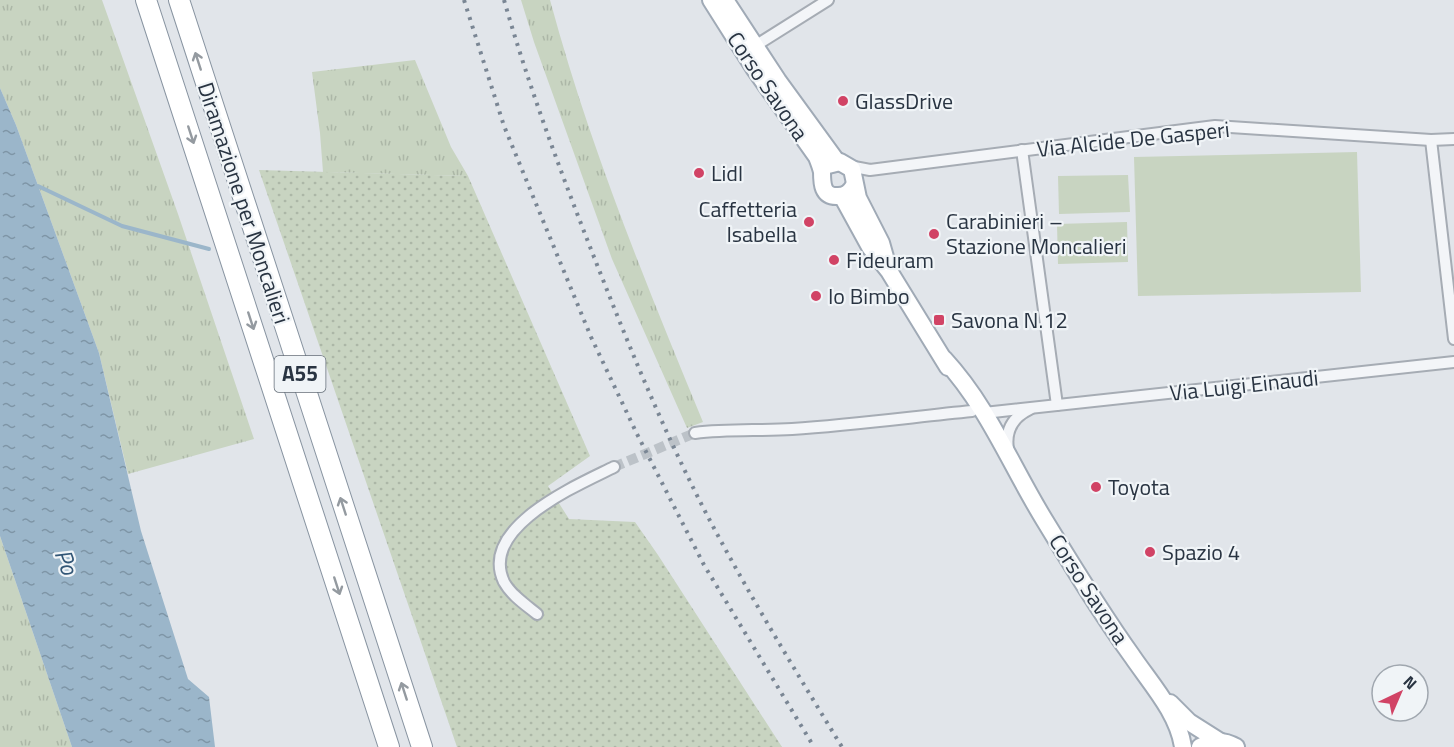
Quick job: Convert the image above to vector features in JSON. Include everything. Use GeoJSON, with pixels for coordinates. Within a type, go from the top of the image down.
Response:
{"type":"FeatureCollection","features":[{"type":"Feature","properties":{"kind":"highway","name":"Diramazione per Moncalieri"},"geometry":{"type":"LineString","coordinates":[[146,0],[389,747]]}},
{"type":"Feature","properties":{"kind":"highway","name":"Diramazione per Moncalieri"},"geometry":{"type":"LineString","coordinates":[[178,0],[422,747]]}},
{"type":"Feature","properties":{"kind":"main road","name":"Corso Savona"},"geometry":{"type":"LineString","coordinates":[[711,0],[754,68],[813,151],[822,173],[821,183],[825,191],[833,196],[850,188],[854,174],[800,113],[725,0]]}},
{"type":"Feature","properties":{"kind":"main road"},"geometry":{"type":"LineString","coordinates":[[822,173],[825,167],[843,164]]}},
{"type":"Feature","properties":{"kind":"main road","name":"Corso Savona"},"geometry":{"type":"LineString","coordinates":[[850,188],[858,198],[881,243],[889,271],[944,359],[955,384],[1009,454],[1026,489],[1131,656],[1155,687],[1189,722],[1219,741],[1236,747]]}},
{"type":"Feature","properties":{"kind":"main road","name":"Corso Savona"},"geometry":{"type":"LineString","coordinates":[[978,412],[1000,458],[1026,489]]}},
{"type":"Feature","properties":{"kind":"main road","name":"Corso Savona"},"geometry":{"type":"LineString","coordinates":[[1155,687],[1181,734],[1183,747]]}},
{"type":"Feature","properties":{"kind":"main road"},"geometry":{"type":"LineString","coordinates":[[1200,747],[1219,741]]}},
{"type":"Feature","properties":{"kind":"street"},"geometry":{"type":"LineString","coordinates":[[754,46],[828,0]]}},
{"type":"Feature","properties":{"kind":"street","name":"Via Alcide De Gasperi"},"geometry":{"type":"LineString","coordinates":[[843,164],[870,170],[1215,126],[1431,140],[1454,139]]}},
{"type":"Feature","properties":{"kind":"street"},"geometry":{"type":"LineString","coordinates":[[1431,140],[1454,339]]}},
{"type":"Feature","properties":{"kind":"street"},"geometry":{"type":"LineString","coordinates":[[1022,150],[1057,405]]}},
{"type":"Feature","properties":{"kind":"street"},"geometry":{"type":"LineString","coordinates":[[850,188],[870,170]]}},
{"type":"Feature","properties":{"kind":"street","name":"Via Luigi Einaudi"},"geometry":{"type":"LineString","coordinates":[[695,433],[839,426],[1454,362]]}},
{"type":"Feature","properties":{"kind":"street"},"geometry":{"type":"LineString","coordinates":[[1009,454],[1007,441],[1013,421],[1033,407]]}},
{"type":"Feature","properties":{"kind":"street"},"geometry":{"type":"LineString","coordinates":[[537,614],[514,594],[505,582],[501,568],[504,546],[514,529],[532,513],[614,467]]}},
{"type":"Feature","properties":{"kind":"green space"},"geometry":{"type":"Polygon","coordinates":[[[0,0],[102,0],[254,439],[128,474],[99,353],[16,125],[0,88],[0,0]]]}},
{"type":"Feature","properties":{"kind":"green space"},"geometry":{"type":"Polygon","coordinates":[[[521,0],[550,0],[582,108],[620,214],[703,422],[687,428],[612,259],[521,0]]]}},
{"type":"Feature","properties":{"kind":"green space"},"geometry":{"type":"Polygon","coordinates":[[[415,60],[451,147],[468,176],[323,172],[312,72],[415,60]]]}},
{"type":"Feature","properties":{"kind":"green space"},"geometry":{"type":"Polygon","coordinates":[[[1357,152],[1361,292],[1138,296],[1134,157],[1357,152]]]}},
{"type":"Feature","properties":{"kind":"green space"},"geometry":{"type":"Polygon","coordinates":[[[259,170],[468,176],[590,456],[548,486],[569,519],[635,522],[782,747],[457,747],[259,170]]]}},
{"type":"Feature","properties":{"kind":"green space"},"geometry":{"type":"Polygon","coordinates":[[[1128,175],[1130,212],[1059,214],[1058,176],[1128,175]]]}},
{"type":"Feature","properties":{"kind":"green space"},"geometry":{"type":"Polygon","coordinates":[[[1127,222],[1128,262],[1058,264],[1057,224],[1127,222]]]}},
{"type":"Feature","properties":{"kind":"green space"},"geometry":{"type":"Polygon","coordinates":[[[0,536],[72,747],[0,747],[0,536]]]}},
{"type":"Feature","properties":{"kind":"water","name":"Po"},"geometry":{"type":"Polygon","coordinates":[[[0,88],[16,125],[99,353],[141,531],[188,679],[209,697],[215,747],[72,747],[0,536],[0,88]]]}},
{"type":"Feature","properties":{"kind":"waterway"},"geometry":{"type":"LineString","coordinates":[[38,186],[122,226],[209,249]]}},
{"type":"Feature","properties":{"kind":"tunnel"},"geometry":{"type":"LineString","coordinates":[[614,467],[695,433]]}},
{"type":"Feature","properties":{"kind":"railway"},"geometry":{"type":"LineString","coordinates":[[464,0],[504,126],[591,337],[637,434],[704,565],[814,747]]}},
{"type":"Feature","properties":{"kind":"railway"},"geometry":{"type":"LineString","coordinates":[[504,0],[535,97],[570,194],[623,330],[670,438],[736,569],[842,747]]}},
{"type":"Feature","properties":{"kind":"place","name":"GlassDrive"},"geometry":{"type":"Point","coordinates":[843,101]}},
{"type":"Feature","properties":{"kind":"place","name":"Lidl"},"geometry":{"type":"Point","coordinates":[699,173]}},
{"type":"Feature","properties":{"kind":"place","name":"Caffetteria Isabella"},"geometry":{"type":"Point","coordinates":[809,222]}},
{"type":"Feature","properties":{"kind":"place","name":"Carabinieri – Stazione Moncalieri"},"geometry":{"type":"Point","coordinates":[934,234]}},
{"type":"Feature","properties":{"kind":"place","name":"Fideuram"},"geometry":{"type":"Point","coordinates":[834,260]}},
{"type":"Feature","properties":{"kind":"place","name":"Io Bimbo"},"geometry":{"type":"Point","coordinates":[816,296]}},
{"type":"Feature","properties":{"kind":"place","name":"Savona N.12"},"geometry":{"type":"Point","coordinates":[939,320]}},
{"type":"Feature","properties":{"kind":"place","name":"Toyota"},"geometry":{"type":"Point","coordinates":[1096,487]}},
{"type":"Feature","properties":{"kind":"place","name":"Spazio 4"},"geometry":{"type":"Point","coordinates":[1150,552]}}]}
